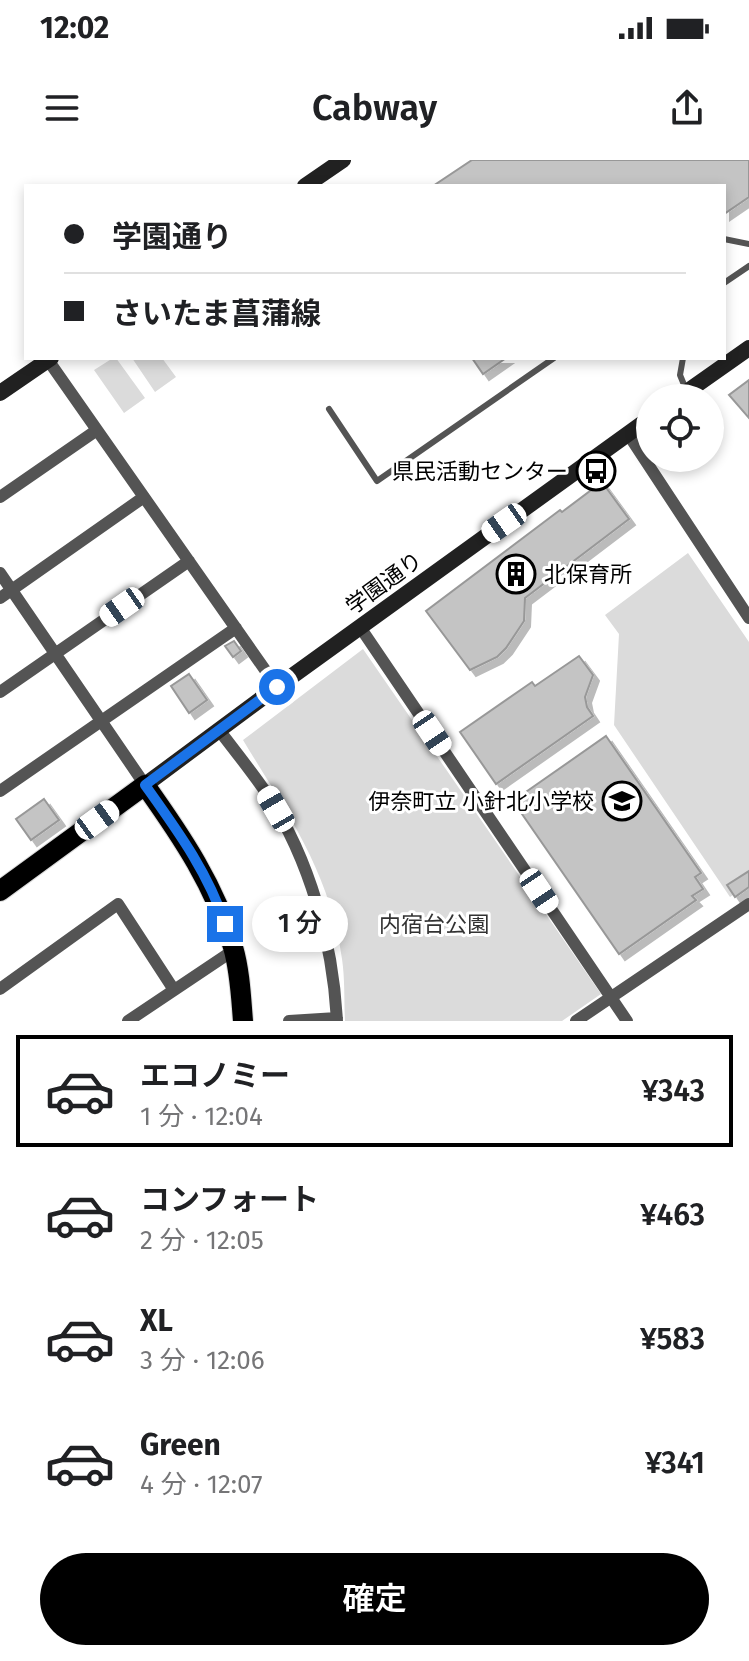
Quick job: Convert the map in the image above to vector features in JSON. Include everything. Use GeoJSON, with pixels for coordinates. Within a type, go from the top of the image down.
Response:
{"type":"FeatureCollection","features":[{"type":"Feature","properties":{"kind":"main road"},"geometry":{"type":"LineString","coordinates":[[0,891],[145,785],[189,848],[217,899],[234,950],[243,1021]]}},
{"type":"Feature","properties":{"kind":"street"},"geometry":{"type":"LineString","coordinates":[[308,184],[343,160]]}},
{"type":"Feature","properties":{"kind":"street"},"geometry":{"type":"LineString","coordinates":[[699,384],[747,353]]}},
{"type":"Feature","properties":{"kind":"street"},"geometry":{"type":"LineString","coordinates":[[0,393],[49,360]]}},
{"type":"Feature","properties":{"kind":"street"},"geometry":{"type":"LineString","coordinates":[[51,360],[277,687]]}},
{"type":"Feature","properties":{"kind":"street","name":"学園通り"},"geometry":{"type":"LineString","coordinates":[[145,785],[636,428]]}},
{"type":"Feature","properties":{"kind":"street"},"geometry":{"type":"LineString","coordinates":[[0,497],[97,430]]}},
{"type":"Feature","properties":{"kind":"street"},"geometry":{"type":"LineString","coordinates":[[628,434],[749,618]]}},
{"type":"Feature","properties":{"kind":"street"},"geometry":{"type":"LineString","coordinates":[[0,598],[144,497]]}},
{"type":"Feature","properties":{"kind":"street"},"geometry":{"type":"LineString","coordinates":[[0,692],[189,561]]}},
{"type":"Feature","properties":{"kind":"street"},"geometry":{"type":"LineString","coordinates":[[0,573],[145,785]]}},
{"type":"Feature","properties":{"kind":"street"},"geometry":{"type":"LineString","coordinates":[[360,627],[627,1021]]}},
{"type":"Feature","properties":{"kind":"street"},"geometry":{"type":"LineString","coordinates":[[0,791],[236,628]]}},
{"type":"Feature","properties":{"kind":"street"},"geometry":{"type":"LineString","coordinates":[[219,730],[267,794],[285,825],[305,872],[332,959],[337,1019],[289,1021]]}},
{"type":"Feature","properties":{"kind":"street"},"geometry":{"type":"LineString","coordinates":[[0,989],[118,904],[174,990]]}},
{"type":"Feature","properties":{"kind":"street"},"geometry":{"type":"LineString","coordinates":[[576,1021],[749,904]]}},
{"type":"Feature","properties":{"kind":"street"},"geometry":{"type":"LineString","coordinates":[[128,1021],[234,950]]}},
{"type":"Feature","properties":{"kind":"lane"},"geometry":{"type":"LineString","coordinates":[[726,239],[749,244]]}},
{"type":"Feature","properties":{"kind":"lane"},"geometry":{"type":"LineString","coordinates":[[726,282],[749,266]]}},
{"type":"Feature","properties":{"kind":"lane"},"geometry":{"type":"LineString","coordinates":[[329,409],[377,481],[551,360]]}},
{"type":"Feature","properties":{"kind":"lane"},"geometry":{"type":"LineString","coordinates":[[681,384],[683,360]]}},
{"type":"Feature","properties":{"kind":"green space"},"geometry":{"type":"Polygon","coordinates":[[[110,360],[117,360],[145,398],[124,413],[94,370],[110,360]]]}},
{"type":"Feature","properties":{"kind":"green space"},"geometry":{"type":"Polygon","coordinates":[[[133,360],[163,360],[176,377],[155,392],[133,360]]]}},
{"type":"Feature","properties":{"kind":"green space"},"geometry":{"type":"Polygon","coordinates":[[[688,553],[749,642],[749,884],[730,897],[614,725],[619,634],[605,615],[688,553]]]}},
{"type":"Feature","properties":{"kind":"green space","name":"内宿台公園"},"geometry":{"type":"Polygon","coordinates":[[[363,649],[601,994],[562,1021],[345,1021],[342,959],[328,899],[304,844],[243,740],[363,649]]]}},
{"type":"Feature","properties":{"kind":"building"},"geometry":{"type":"Polygon","coordinates":[[[472,160],[749,160],[749,197],[726,213],[726,184],[436,184],[472,160]]]}},
{"type":"Feature","properties":{"kind":"building"},"geometry":{"type":"Polygon","coordinates":[[[473,360],[503,360],[483,374],[473,360]]]}},
{"type":"Feature","properties":{"kind":"building"},"geometry":{"type":"Polygon","coordinates":[[[749,380],[749,418],[729,395],[749,380]]]}},
{"type":"Feature","properties":{"kind":"building","name":"北保育所"},"geometry":{"type":"Polygon","coordinates":[[[602,482],[629,519],[525,598],[524,621],[506,648],[497,657],[470,670],[426,611],[602,482]]]}},
{"type":"Feature","properties":{"kind":"building"},"geometry":{"type":"Polygon","coordinates":[[[234,641],[241,651],[233,657],[225,646],[234,641]]]}},
{"type":"Feature","properties":{"kind":"building"},"geometry":{"type":"Polygon","coordinates":[[[579,656],[593,675],[585,697],[593,716],[496,784],[460,732],[532,682],[535,686],[579,656]]]}},
{"type":"Feature","properties":{"kind":"building"},"geometry":{"type":"Polygon","coordinates":[[[189,674],[207,700],[189,713],[171,686],[189,674]]]}},
{"type":"Feature","properties":{"kind":"building"},"geometry":{"type":"Polygon","coordinates":[[[606,736],[701,873],[695,877],[703,889],[692,896],[696,900],[619,954],[513,801],[606,736]]]}},
{"type":"Feature","properties":{"kind":"building"},"geometry":{"type":"Polygon","coordinates":[[[44,799],[59,820],[31,840],[16,819],[44,799]]]}},
{"type":"Feature","properties":{"kind":"building"},"geometry":{"type":"Polygon","coordinates":[[[749,871],[749,887],[735,897],[727,885],[749,871]]]}},
{"type":"Feature","properties":{"kind":"place","name":"県民活動センター"},"geometry":{"type":"Point","coordinates":[596,471]}},
{"type":"Feature","properties":{"kind":"place","name":"北保育所"},"geometry":{"type":"Point","coordinates":[516,574]}},
{"type":"Feature","properties":{"kind":"place","name":"伊奈町立 小針北小学校"},"geometry":{"type":"Point","coordinates":[622,801]}},
{"type":"Feature","properties":{"kind":"route"},"geometry":{"type":"LineString","coordinates":[[225,924],[217,899],[189,848],[145,785],[277,687]]}}]}
